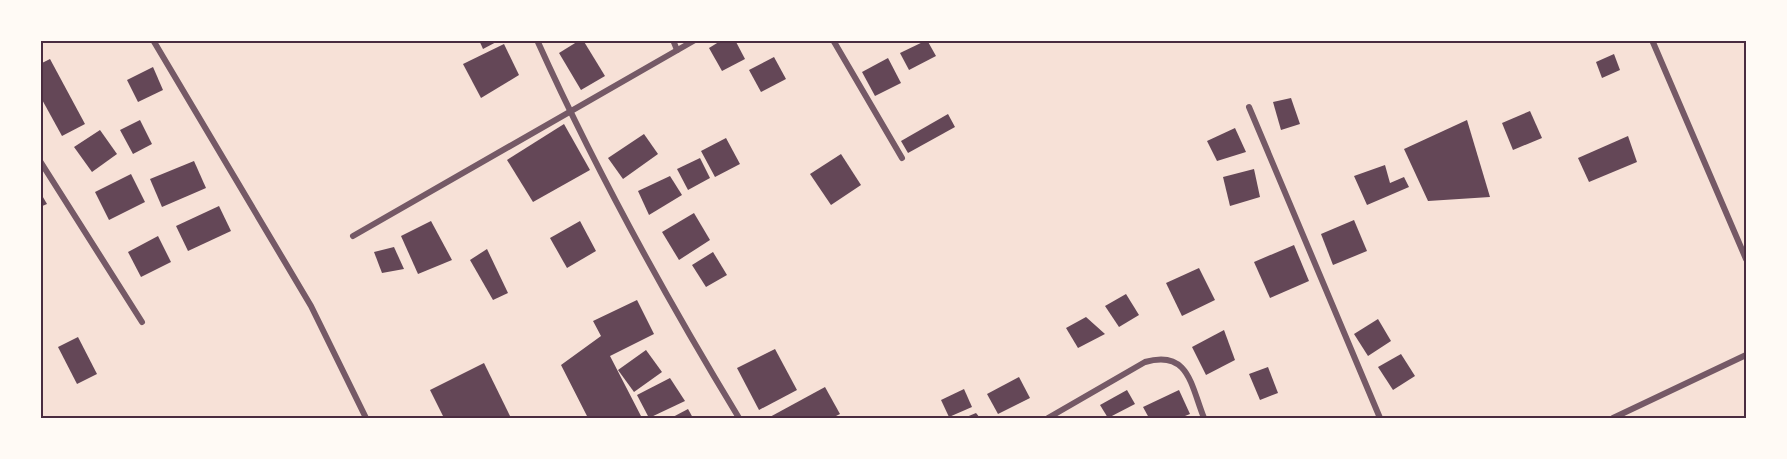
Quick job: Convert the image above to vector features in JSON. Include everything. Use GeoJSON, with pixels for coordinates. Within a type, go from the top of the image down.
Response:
{"type":"FeatureCollection","features":[{"type":"Feature","properties":{"kind":"street"},"geometry":{"type":"LineString","coordinates":[[153,40],[311,306],[366,418]]}},
{"type":"Feature","properties":{"kind":"street"},"geometry":{"type":"LineString","coordinates":[[537,40],[569,111],[682,324],[739,418]]}},
{"type":"Feature","properties":{"kind":"street"},"geometry":{"type":"LineString","coordinates":[[673,40],[677,50]]}},
{"type":"Feature","properties":{"kind":"street"},"geometry":{"type":"LineString","coordinates":[[353,236],[695,40]]}},
{"type":"Feature","properties":{"kind":"street"},"geometry":{"type":"LineString","coordinates":[[833,40],[902,158]]}},
{"type":"Feature","properties":{"kind":"street"},"geometry":{"type":"LineString","coordinates":[[1652,40],[1746,259]]}},
{"type":"Feature","properties":{"kind":"street"},"geometry":{"type":"LineString","coordinates":[[1249,107],[1380,418]]}},
{"type":"Feature","properties":{"kind":"street"},"geometry":{"type":"LineString","coordinates":[[40,161],[142,322]]}},
{"type":"Feature","properties":{"kind":"street"},"geometry":{"type":"LineString","coordinates":[[1613,418],[1621,417],[1746,355]]}},
{"type":"Feature","properties":{"kind":"street"},"geometry":{"type":"LineString","coordinates":[[1048,418],[1145,362],[1173,359],[1185,369],[1204,418]]}},
{"type":"Feature","properties":{"kind":"building"},"geometry":{"type":"Polygon","coordinates":[[[479,40],[500,40],[483,49],[479,40]]]}},
{"type":"Feature","properties":{"kind":"building"},"geometry":{"type":"Polygon","coordinates":[[[583,40],[605,76],[581,90],[559,53],[583,40]]]}},
{"type":"Feature","properties":{"kind":"building"},"geometry":{"type":"Polygon","coordinates":[[[722,40],[735,40],[745,59],[722,71],[709,48],[722,40]]]}},
{"type":"Feature","properties":{"kind":"building"},"geometry":{"type":"Polygon","coordinates":[[[927,40],[936,56],[909,70],[900,53],[927,40]]]}},
{"type":"Feature","properties":{"kind":"building"},"geometry":{"type":"Polygon","coordinates":[[[504,44],[519,75],[481,98],[463,64],[504,44]]]}},
{"type":"Feature","properties":{"kind":"building"},"geometry":{"type":"Polygon","coordinates":[[[1614,54],[1620,70],[1602,78],[1596,62],[1614,54]]]}},
{"type":"Feature","properties":{"kind":"building"},"geometry":{"type":"Polygon","coordinates":[[[774,57],[786,79],[761,92],[749,70],[774,57]]]}},
{"type":"Feature","properties":{"kind":"building"},"geometry":{"type":"Polygon","coordinates":[[[888,58],[901,83],[875,96],[862,72],[888,58]]]}},
{"type":"Feature","properties":{"kind":"building"},"geometry":{"type":"Polygon","coordinates":[[[50,59],[85,124],[62,136],[40,96],[40,64],[50,59]]]}},
{"type":"Feature","properties":{"kind":"building"},"geometry":{"type":"Polygon","coordinates":[[[153,67],[163,90],[138,102],[127,80],[153,67]]]}},
{"type":"Feature","properties":{"kind":"building"},"geometry":{"type":"Polygon","coordinates":[[[1291,98],[1300,124],[1281,130],[1273,102],[1291,98]]]}},
{"type":"Feature","properties":{"kind":"building"},"geometry":{"type":"Polygon","coordinates":[[[1530,111],[1542,138],[1513,150],[1502,123],[1530,111]]]}},
{"type":"Feature","properties":{"kind":"building"},"geometry":{"type":"Polygon","coordinates":[[[948,114],[955,127],[908,153],[901,141],[948,114]]]}},
{"type":"Feature","properties":{"kind":"building"},"geometry":{"type":"Polygon","coordinates":[[[140,120],[152,144],[133,154],[120,130],[140,120]]]}},
{"type":"Feature","properties":{"kind":"building"},"geometry":{"type":"Polygon","coordinates":[[[1467,120],[1490,197],[1428,201],[1404,149],[1467,120]]]}},
{"type":"Feature","properties":{"kind":"building"},"geometry":{"type":"Polygon","coordinates":[[[564,124],[590,170],[533,202],[507,160],[564,124]]]}},
{"type":"Feature","properties":{"kind":"building"},"geometry":{"type":"Polygon","coordinates":[[[1235,128],[1246,152],[1217,161],[1207,141],[1235,128]]]}},
{"type":"Feature","properties":{"kind":"building"},"geometry":{"type":"Polygon","coordinates":[[[100,130],[117,154],[92,172],[74,147],[100,130]]]}},
{"type":"Feature","properties":{"kind":"building"},"geometry":{"type":"Polygon","coordinates":[[[644,134],[658,154],[623,179],[608,158],[644,134]]]}},
{"type":"Feature","properties":{"kind":"building"},"geometry":{"type":"Polygon","coordinates":[[[1628,136],[1637,162],[1589,182],[1578,158],[1628,136]]]}},
{"type":"Feature","properties":{"kind":"building"},"geometry":{"type":"Polygon","coordinates":[[[726,138],[740,164],[715,177],[701,151],[726,138]]]}},
{"type":"Feature","properties":{"kind":"building"},"geometry":{"type":"Polygon","coordinates":[[[841,154],[861,185],[831,205],[810,174],[841,154]]]}},
{"type":"Feature","properties":{"kind":"building"},"geometry":{"type":"Polygon","coordinates":[[[700,158],[710,178],[688,190],[677,169],[700,158]]]}},
{"type":"Feature","properties":{"kind":"building"},"geometry":{"type":"Polygon","coordinates":[[[194,161],[206,188],[162,207],[150,179],[194,161]]]}},
{"type":"Feature","properties":{"kind":"building"},"geometry":{"type":"Polygon","coordinates":[[[1385,165],[1390,183],[1404,177],[1409,187],[1367,205],[1354,176],[1385,165]]]}},
{"type":"Feature","properties":{"kind":"building"},"geometry":{"type":"Polygon","coordinates":[[[1254,169],[1260,197],[1230,206],[1223,177],[1254,169]]]}},
{"type":"Feature","properties":{"kind":"building"},"geometry":{"type":"Polygon","coordinates":[[[131,174],[145,202],[109,220],[95,192],[131,174]]]}},
{"type":"Feature","properties":{"kind":"building"},"geometry":{"type":"Polygon","coordinates":[[[670,176],[682,195],[649,215],[638,191],[670,176]]]}},
{"type":"Feature","properties":{"kind":"building"},"geometry":{"type":"Polygon","coordinates":[[[40,192],[47,204],[40,207],[40,192]]]}},
{"type":"Feature","properties":{"kind":"building"},"geometry":{"type":"Polygon","coordinates":[[[219,206],[231,231],[188,251],[176,226],[219,206]]]}},
{"type":"Feature","properties":{"kind":"building"},"geometry":{"type":"Polygon","coordinates":[[[694,213],[710,240],[679,260],[662,232],[694,213]]]}},
{"type":"Feature","properties":{"kind":"building"},"geometry":{"type":"Polygon","coordinates":[[[1354,220],[1367,251],[1333,265],[1321,234],[1354,220]]]}},
{"type":"Feature","properties":{"kind":"building"},"geometry":{"type":"Polygon","coordinates":[[[431,221],[452,260],[418,274],[401,236],[431,221]]]}},
{"type":"Feature","properties":{"kind":"building"},"geometry":{"type":"Polygon","coordinates":[[[580,221],[596,251],[567,268],[550,238],[580,221]]]}},
{"type":"Feature","properties":{"kind":"building"},"geometry":{"type":"Polygon","coordinates":[[[158,236],[171,262],[141,277],[128,252],[158,236]]]}},
{"type":"Feature","properties":{"kind":"building"},"geometry":{"type":"Polygon","coordinates":[[[1294,245],[1309,281],[1270,298],[1254,262],[1294,245]]]}},
{"type":"Feature","properties":{"kind":"building"},"geometry":{"type":"Polygon","coordinates":[[[394,247],[404,269],[382,273],[374,252],[394,247]]]}},
{"type":"Feature","properties":{"kind":"building"},"geometry":{"type":"Polygon","coordinates":[[[487,249],[508,293],[493,300],[470,260],[487,249]]]}},
{"type":"Feature","properties":{"kind":"building"},"geometry":{"type":"Polygon","coordinates":[[[713,252],[727,275],[706,287],[692,265],[713,252]]]}},
{"type":"Feature","properties":{"kind":"building"},"geometry":{"type":"Polygon","coordinates":[[[1199,268],[1215,300],[1182,316],[1166,283],[1199,268]]]}},
{"type":"Feature","properties":{"kind":"building"},"geometry":{"type":"Polygon","coordinates":[[[1126,294],[1139,315],[1119,327],[1105,306],[1126,294]]]}},
{"type":"Feature","properties":{"kind":"building"},"geometry":{"type":"Polygon","coordinates":[[[637,300],[654,334],[610,356],[642,418],[588,418],[561,365],[601,336],[593,321],[637,300]]]}},
{"type":"Feature","properties":{"kind":"building"},"geometry":{"type":"Polygon","coordinates":[[[1086,317],[1105,334],[1078,348],[1066,328],[1086,317]]]}},
{"type":"Feature","properties":{"kind":"building"},"geometry":{"type":"Polygon","coordinates":[[[1378,319],[1391,341],[1368,356],[1354,334],[1378,319]]]}},
{"type":"Feature","properties":{"kind":"building"},"geometry":{"type":"Polygon","coordinates":[[[1224,330],[1235,360],[1206,375],[1192,347],[1224,330]]]}},
{"type":"Feature","properties":{"kind":"building"},"geometry":{"type":"Polygon","coordinates":[[[78,337],[97,374],[77,384],[58,347],[78,337]]]}},
{"type":"Feature","properties":{"kind":"building"},"geometry":{"type":"Polygon","coordinates":[[[775,349],[797,390],[759,410],[737,368],[775,349]]]}},
{"type":"Feature","properties":{"kind":"building"},"geometry":{"type":"Polygon","coordinates":[[[646,350],[662,372],[634,392],[618,370],[646,350]]]}},
{"type":"Feature","properties":{"kind":"building"},"geometry":{"type":"Polygon","coordinates":[[[1401,354],[1415,376],[1393,390],[1378,367],[1401,354]]]}},
{"type":"Feature","properties":{"kind":"building"},"geometry":{"type":"Polygon","coordinates":[[[484,363],[511,418],[444,418],[430,390],[484,363]]]}},
{"type":"Feature","properties":{"kind":"building"},"geometry":{"type":"Polygon","coordinates":[[[1268,367],[1278,393],[1260,400],[1249,374],[1268,367]]]}},
{"type":"Feature","properties":{"kind":"building"},"geometry":{"type":"Polygon","coordinates":[[[1019,377],[1030,398],[998,414],[987,394],[1019,377]]]}},
{"type":"Feature","properties":{"kind":"building"},"geometry":{"type":"Polygon","coordinates":[[[670,378],[685,401],[649,418],[637,395],[670,378]]]}},
{"type":"Feature","properties":{"kind":"building"},"geometry":{"type":"Polygon","coordinates":[[[825,387],[840,414],[832,418],[768,418],[825,387]]]}},
{"type":"Feature","properties":{"kind":"building"},"geometry":{"type":"Polygon","coordinates":[[[964,389],[972,407],[949,417],[941,400],[964,389]]]}},
{"type":"Feature","properties":{"kind":"building"},"geometry":{"type":"Polygon","coordinates":[[[1127,390],[1135,404],[1108,418],[1100,405],[1127,390]]]}},
{"type":"Feature","properties":{"kind":"building"},"geometry":{"type":"Polygon","coordinates":[[[1179,390],[1190,414],[1180,418],[1149,418],[1143,407],[1179,390]]]}},
{"type":"Feature","properties":{"kind":"building"},"geometry":{"type":"Polygon","coordinates":[[[688,409],[693,418],[671,418],[688,409]]]}},
{"type":"Feature","properties":{"kind":"building"},"geometry":{"type":"Polygon","coordinates":[[[976,413],[980,418],[964,418],[976,413]]]}}]}
